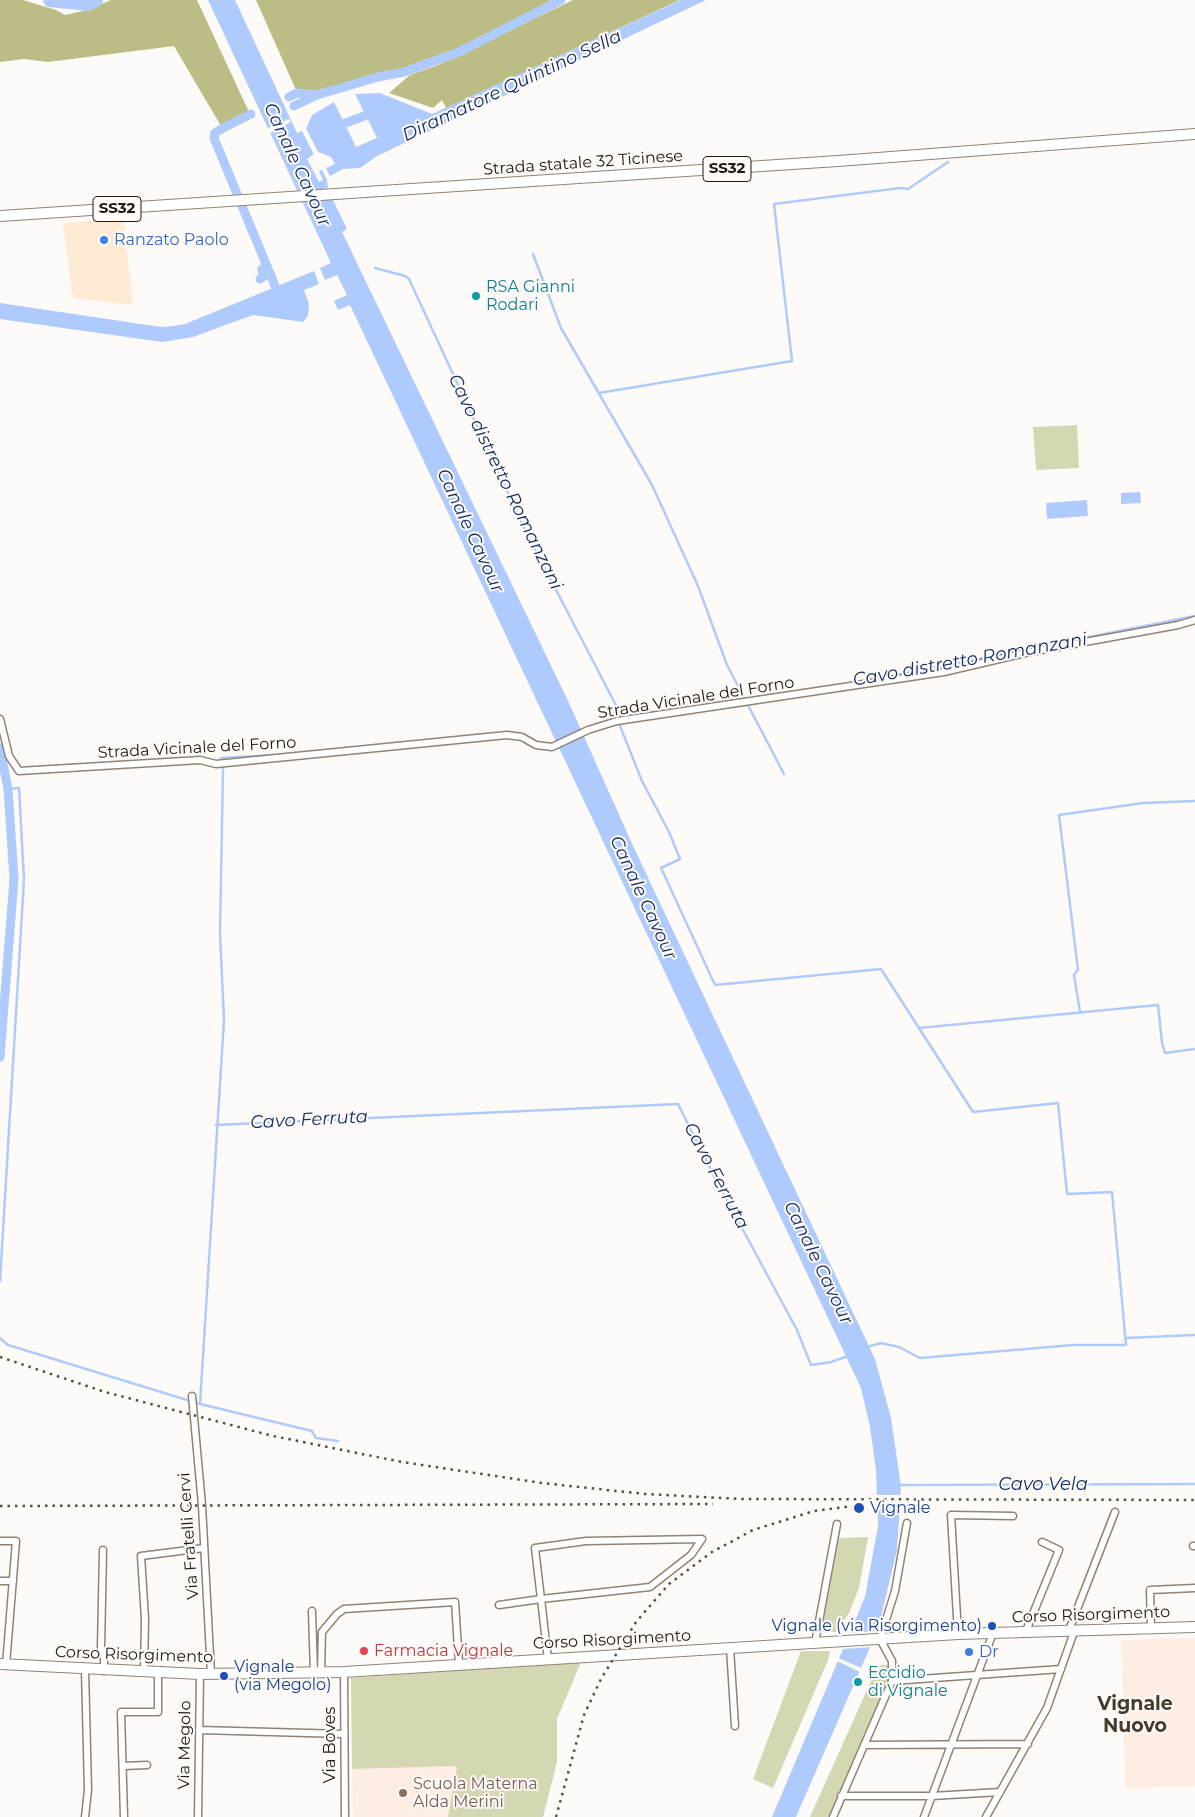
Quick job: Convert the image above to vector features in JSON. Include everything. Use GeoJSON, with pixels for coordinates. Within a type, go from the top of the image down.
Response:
{"type":"FeatureCollection","features":[{"type":"Feature","properties":{"kind":"main road","name":"Strada statale 32 Ticinese"},"geometry":{"type":"LineString","coordinates":[[0,216],[931,154],[1195,134]]}},
{"type":"Feature","properties":{"kind":"main road","name":"Corso Risorgimento"},"geometry":{"type":"LineString","coordinates":[[3,1665],[205,1674],[344,1672],[958,1634],[1195,1627]]}},
{"type":"Feature","properties":{"kind":"street","name":"Strada Vicinale del Forno"},"geometry":{"type":"LineString","coordinates":[[0,719],[10,756],[19,771],[200,760],[222,763],[507,735],[522,737],[536,746],[552,747],[588,730],[620,721],[944,672],[1025,653],[1178,625],[1195,620]]}},
{"type":"Feature","properties":{"kind":"street","name":"Via Fratelli Cervi"},"geometry":{"type":"LineString","coordinates":[[193,1400],[204,1548],[205,1674]]}},
{"type":"Feature","properties":{"kind":"street"},"geometry":{"type":"LineString","coordinates":[[986,1817],[1047,1708],[1072,1630],[1115,1512]]}},
{"type":"Feature","properties":{"kind":"street"},"geometry":{"type":"LineString","coordinates":[[958,1634],[951,1516],[1013,1516]]}},
{"type":"Feature","properties":{"kind":"street"},"geometry":{"type":"LineString","coordinates":[[833,1817],[892,1681],[892,1661],[878,1639],[895,1591],[907,1523]]}},
{"type":"Feature","properties":{"kind":"street"},"geometry":{"type":"LineString","coordinates":[[815,1643],[837,1524]]}},
{"type":"Feature","properties":{"kind":"street"},"geometry":{"type":"LineString","coordinates":[[499,1606],[541,1600],[650,1587],[691,1555],[702,1539],[586,1541],[535,1548],[541,1600],[548,1658]]}},
{"type":"Feature","properties":{"kind":"street"},"geometry":{"type":"LineString","coordinates":[[0,1541],[16,1541],[3,1665]]}},
{"type":"Feature","properties":{"kind":"street"},"geometry":{"type":"LineString","coordinates":[[1026,1632],[1058,1550],[1042,1542]]}},
{"type":"Feature","properties":{"kind":"street"},"geometry":{"type":"LineString","coordinates":[[144,1672],[146,1619],[141,1556],[204,1548]]}},
{"type":"Feature","properties":{"kind":"street"},"geometry":{"type":"LineString","coordinates":[[103,1550],[101,1648],[104,1651],[104,1671]]}},
{"type":"Feature","properties":{"kind":"street"},"geometry":{"type":"LineString","coordinates":[[0,1581],[13,1581]]}},
{"type":"Feature","properties":{"kind":"street"},"geometry":{"type":"LineString","coordinates":[[1151,1628],[1150,1590],[1195,1588]]}},
{"type":"Feature","properties":{"kind":"street"},"geometry":{"type":"LineString","coordinates":[[317,1672],[322,1632],[337,1614],[344,1609],[455,1602],[459,1664]]}},
{"type":"Feature","properties":{"kind":"street"},"geometry":{"type":"LineString","coordinates":[[312,1611],[317,1672]]}},
{"type":"Feature","properties":{"kind":"street"},"geometry":{"type":"LineString","coordinates":[[924,1817],[993,1633]]}},
{"type":"Feature","properties":{"kind":"street"},"geometry":{"type":"LineString","coordinates":[[730,1648],[735,1726]]}},
{"type":"Feature","properties":{"kind":"street"},"geometry":{"type":"LineString","coordinates":[[892,1681],[1061,1669]]}},
{"type":"Feature","properties":{"kind":"street"},"geometry":{"type":"LineString","coordinates":[[85,1670],[88,1790],[85,1817]]}},
{"type":"Feature","properties":{"kind":"street","name":"Via Boves"},"geometry":{"type":"LineString","coordinates":[[344,1672],[345,1817]]}},
{"type":"Feature","properties":{"kind":"street"},"geometry":{"type":"LineString","coordinates":[[124,1817],[122,1712],[158,1712],[158,1673]]}},
{"type":"Feature","properties":{"kind":"street","name":"Via Megolo"},"geometry":{"type":"LineString","coordinates":[[198,1817],[199,1730],[205,1674]]}},
{"type":"Feature","properties":{"kind":"street"},"geometry":{"type":"LineString","coordinates":[[199,1730],[344,1734]]}},
{"type":"Feature","properties":{"kind":"street"},"geometry":{"type":"LineString","coordinates":[[864,1745],[1028,1744]]}},
{"type":"Feature","properties":{"kind":"street"},"geometry":{"type":"LineString","coordinates":[[123,1766],[147,1765]]}},
{"type":"Feature","properties":{"kind":"street"},"geometry":{"type":"LineString","coordinates":[[841,1796],[932,1796],[1000,1792]]}},
{"type":"Feature","properties":{"kind":"shaded area"},"geometry":{"type":"Polygon","coordinates":[[[123,218],[133,305],[73,298],[63,223],[123,218]]]}},
{"type":"Feature","properties":{"kind":"shaded area"},"geometry":{"type":"Polygon","coordinates":[[[1195,1638],[1195,1786],[1125,1788],[1121,1640],[1195,1638]]]}},
{"type":"Feature","properties":{"kind":"shaded area","name":"Scuola Materna Alda Merini"},"geometry":{"type":"Polygon","coordinates":[[[458,1766],[448,1817],[353,1817],[352,1769],[458,1766]]]}},
{"type":"Feature","properties":{"kind":"green space"},"geometry":{"type":"Polygon","coordinates":[[[0,0],[23,0],[56,10],[65,15],[87,10],[111,0],[197,0],[249,112],[221,126],[174,46],[48,62],[24,59],[0,62],[0,0]]]}},
{"type":"Feature","properties":{"kind":"green space"},"geometry":{"type":"Polygon","coordinates":[[[256,0],[555,0],[454,51],[400,69],[316,91],[296,90],[256,0]]]}},
{"type":"Feature","properties":{"kind":"green space"},"geometry":{"type":"Polygon","coordinates":[[[573,0],[680,0],[446,108],[442,100],[433,108],[389,93],[410,75],[438,65],[573,0]]]}},
{"type":"Feature","properties":{"kind":"green space"},"geometry":{"type":"Polygon","coordinates":[[[1077,425],[1079,468],[1036,470],[1033,427],[1077,425]]]}},
{"type":"Feature","properties":{"kind":"green space"},"geometry":{"type":"Polygon","coordinates":[[[868,1537],[859,1588],[849,1613],[836,1632],[821,1632],[839,1538],[868,1537]]]}},
{"type":"Feature","properties":{"kind":"green space"},"geometry":{"type":"Polygon","coordinates":[[[801,1651],[830,1651],[828,1660],[773,1788],[753,1779],[801,1651]]]}},
{"type":"Feature","properties":{"kind":"green space"},"geometry":{"type":"Polygon","coordinates":[[[581,1662],[557,1719],[557,1762],[543,1817],[448,1817],[457,1766],[352,1769],[351,1678],[581,1662]]]}},
{"type":"Feature","properties":{"kind":"green space"},"geometry":{"type":"Polygon","coordinates":[[[880,1665],[888,1665],[889,1681],[829,1817],[810,1817],[871,1681],[880,1665]]]}},
{"type":"Feature","properties":{"kind":"water","name":"Canale Cavour"},"geometry":{"type":"Polygon","coordinates":[[[208,0],[235,0],[297,133],[302,131],[314,154],[307,159],[319,182],[323,180],[319,171],[322,170],[327,180],[328,188],[321,189],[326,200],[333,200],[347,229],[342,232],[569,703],[634,848],[875,1359],[891,1418],[901,1487],[897,1550],[878,1629],[796,1817],[772,1817],[865,1597],[878,1526],[876,1470],[870,1427],[861,1388],[350,305],[338,310],[334,301],[347,295],[337,275],[325,280],[320,268],[331,263],[208,0]]]}},
{"type":"Feature","properties":{"kind":"water","name":"Diramatore Quintino Sella"},"geometry":{"type":"Polygon","coordinates":[[[681,0],[706,0],[377,156],[360,168],[343,169],[330,176],[326,168],[335,164],[331,157],[318,152],[306,129],[312,115],[334,102],[356,147],[377,138],[355,94],[380,93],[432,114],[681,0]]]}},
{"type":"Feature","properties":{"kind":"water"},"geometry":{"type":"Polygon","coordinates":[[[314,271],[319,284],[304,290],[309,304],[308,316],[303,322],[253,315],[193,337],[162,342],[0,319],[0,303],[161,327],[173,326],[185,324],[314,271]]]}},
{"type":"Feature","properties":{"kind":"water"},"geometry":{"type":"Polygon","coordinates":[[[1140,492],[1141,503],[1121,504],[1121,493],[1140,492]]]}},
{"type":"Feature","properties":{"kind":"water"},"geometry":{"type":"Polygon","coordinates":[[[1087,500],[1088,516],[1047,519],[1046,503],[1087,500]]]}},
{"type":"Feature","properties":{"kind":"pier"},"geometry":{"type":"Polygon","coordinates":[[[289,119],[291,122],[270,133],[268,128],[289,119]]]}},
{"type":"Feature","properties":{"kind":"pier"},"geometry":{"type":"Polygon","coordinates":[[[306,129],[318,152],[314,154],[302,131],[306,129]]]}},
{"type":"Feature","properties":{"kind":"pier"},"geometry":{"type":"Polygon","coordinates":[[[874,1495],[903,1495],[902,1508],[875,1509],[874,1495]]]}},
{"type":"Feature","properties":{"kind":"pier"},"geometry":{"type":"Polygon","coordinates":[[[879,1631],[873,1647],[842,1649],[848,1633],[879,1631]]]}},
{"type":"Feature","properties":{"kind":"pier"},"geometry":{"type":"Polygon","coordinates":[[[838,1658],[864,1669],[862,1673],[837,1661],[838,1658]]]}},
{"type":"Feature","properties":{"kind":"waterway"},"geometry":{"type":"LineString","coordinates":[[50,0],[88,4],[96,0]]}},
{"type":"Feature","properties":{"kind":"waterway"},"geometry":{"type":"LineString","coordinates":[[289,97],[297,93],[317,95],[378,77],[404,72],[459,52],[561,0]]}},
{"type":"Feature","properties":{"kind":"waterway"},"geometry":{"type":"LineString","coordinates":[[294,106],[317,95]]}},
{"type":"Feature","properties":{"kind":"waterway"},"geometry":{"type":"LineString","coordinates":[[333,128],[372,113],[377,115]]}},
{"type":"Feature","properties":{"kind":"waterway"},"geometry":{"type":"LineString","coordinates":[[251,114],[215,133],[214,138],[278,293]]}},
{"type":"Feature","properties":{"kind":"waterway","name":"Cavo distretto Romanzani"},"geometry":{"type":"LineString","coordinates":[[599,393],[792,361],[774,204],[900,188],[908,189],[948,162]]}},
{"type":"Feature","properties":{"kind":"waterway","name":"Cavo distretto Romanzani"},"geometry":{"type":"LineString","coordinates":[[533,254],[561,328],[652,485],[698,586],[727,665],[784,774]]}},
{"type":"Feature","properties":{"kind":"waterway"},"geometry":{"type":"LineString","coordinates":[[260,279],[263,277],[262,269],[267,267]]}},
{"type":"Feature","properties":{"kind":"waterway","name":"Cavo distretto Romanzani"},"geometry":{"type":"LineString","coordinates":[[375,268],[405,276],[409,279],[527,534],[621,715]]}},
{"type":"Feature","properties":{"kind":"waterway","name":"Cavo distretto Romanzani"},"geometry":{"type":"LineString","coordinates":[[872,680],[1195,616]]}},
{"type":"Feature","properties":{"kind":"waterway","name":"Cavo distretto Romanzani"},"geometry":{"type":"LineString","coordinates":[[629,716],[621,715],[620,726],[642,781],[669,832],[680,859],[661,868],[715,985],[881,969],[973,1112],[1058,1103],[1067,1194],[1112,1192],[1126,1345],[1073,1345],[920,1358],[899,1347],[881,1343],[866,1347]]}},
{"type":"Feature","properties":{"kind":"waterway"},"geometry":{"type":"LineString","coordinates":[[0,748],[8,789],[14,879],[0,1057]]}},
{"type":"Feature","properties":{"kind":"waterway"},"geometry":{"type":"LineString","coordinates":[[200,1404],[224,1020],[220,934],[223,768],[221,758],[274,755]]}},
{"type":"Feature","properties":{"kind":"waterway"},"geometry":{"type":"LineString","coordinates":[[0,1281],[24,879],[19,788],[8,789]]}},
{"type":"Feature","properties":{"kind":"waterway","name":"Cavo distretto Romanzani"},"geometry":{"type":"LineString","coordinates":[[1080,1012],[1074,975],[1078,970],[1059,815],[1143,803],[1195,801]]}},
{"type":"Feature","properties":{"kind":"waterway","name":"Cavo distretto Romanzani"},"geometry":{"type":"LineString","coordinates":[[919,1028],[1158,1005],[1162,1043],[1165,1053],[1195,1049]]}},
{"type":"Feature","properties":{"kind":"waterway","name":"Cavo Ferruta"},"geometry":{"type":"LineString","coordinates":[[216,1125],[678,1104],[716,1180],[797,1330],[811,1365],[831,1362],[848,1356]]}},
{"type":"Feature","properties":{"kind":"waterway","name":"Cavo distretto Romanzani"},"geometry":{"type":"LineString","coordinates":[[1127,1338],[1195,1335]]}},
{"type":"Feature","properties":{"kind":"waterway"},"geometry":{"type":"LineString","coordinates":[[0,1338],[8,1345],[200,1404],[312,1431],[316,1438],[338,1441]]}},
{"type":"Feature","properties":{"kind":"waterway","name":"Cavo Vela"},"geometry":{"type":"LineString","coordinates":[[899,1485],[1195,1484]]}},
{"type":"Feature","properties":{"kind":"railway"},"geometry":{"type":"LineString","coordinates":[[0,1357],[105,1392],[273,1436],[402,1462],[542,1483],[645,1494],[742,1499],[1195,1500]]}},
{"type":"Feature","properties":{"kind":"railway"},"geometry":{"type":"LineString","coordinates":[[0,1506],[713,1504]]}},
{"type":"Feature","properties":{"kind":"railway"},"geometry":{"type":"LineString","coordinates":[[556,1817],[584,1715],[601,1679],[636,1622],[669,1584],[712,1552],[753,1530],[814,1511],[852,1506]]}},
{"type":"Feature","properties":{"kind":"place","name":"Ranzato Paolo"},"geometry":{"type":"Point","coordinates":[104,240]}},
{"type":"Feature","properties":{"kind":"place","name":"RSA Gianni Rodari"},"geometry":{"type":"Point","coordinates":[476,296]}},
{"type":"Feature","properties":{"kind":"place","name":"Vignale"},"geometry":{"type":"Point","coordinates":[859,1508]}},
{"type":"Feature","properties":{"kind":"place","name":"Vignale (via Risorgimento)"},"geometry":{"type":"Point","coordinates":[992,1626]}},
{"type":"Feature","properties":{"kind":"place","name":"Farmacia Vignale"},"geometry":{"type":"Point","coordinates":[364,1651]}},
{"type":"Feature","properties":{"kind":"place","name":"Dr"},"geometry":{"type":"Point","coordinates":[969,1652]}},
{"type":"Feature","properties":{"kind":"place","name":"Vignale (via Megolo)"},"geometry":{"type":"Point","coordinates":[224,1676]}},
{"type":"Feature","properties":{"kind":"place","name":"Eccidio di Vignale"},"geometry":{"type":"Point","coordinates":[858,1682]}},
{"type":"Feature","properties":{"kind":"place","name":"Scuola Materna Alda Merini"},"geometry":{"type":"Point","coordinates":[403,1793]}},
{"type":"Feature","properties":{"kind":"district","name":"Vignale Nuovo"},"geometry":{"type":"Point","coordinates":[1135,1715]}}]}
